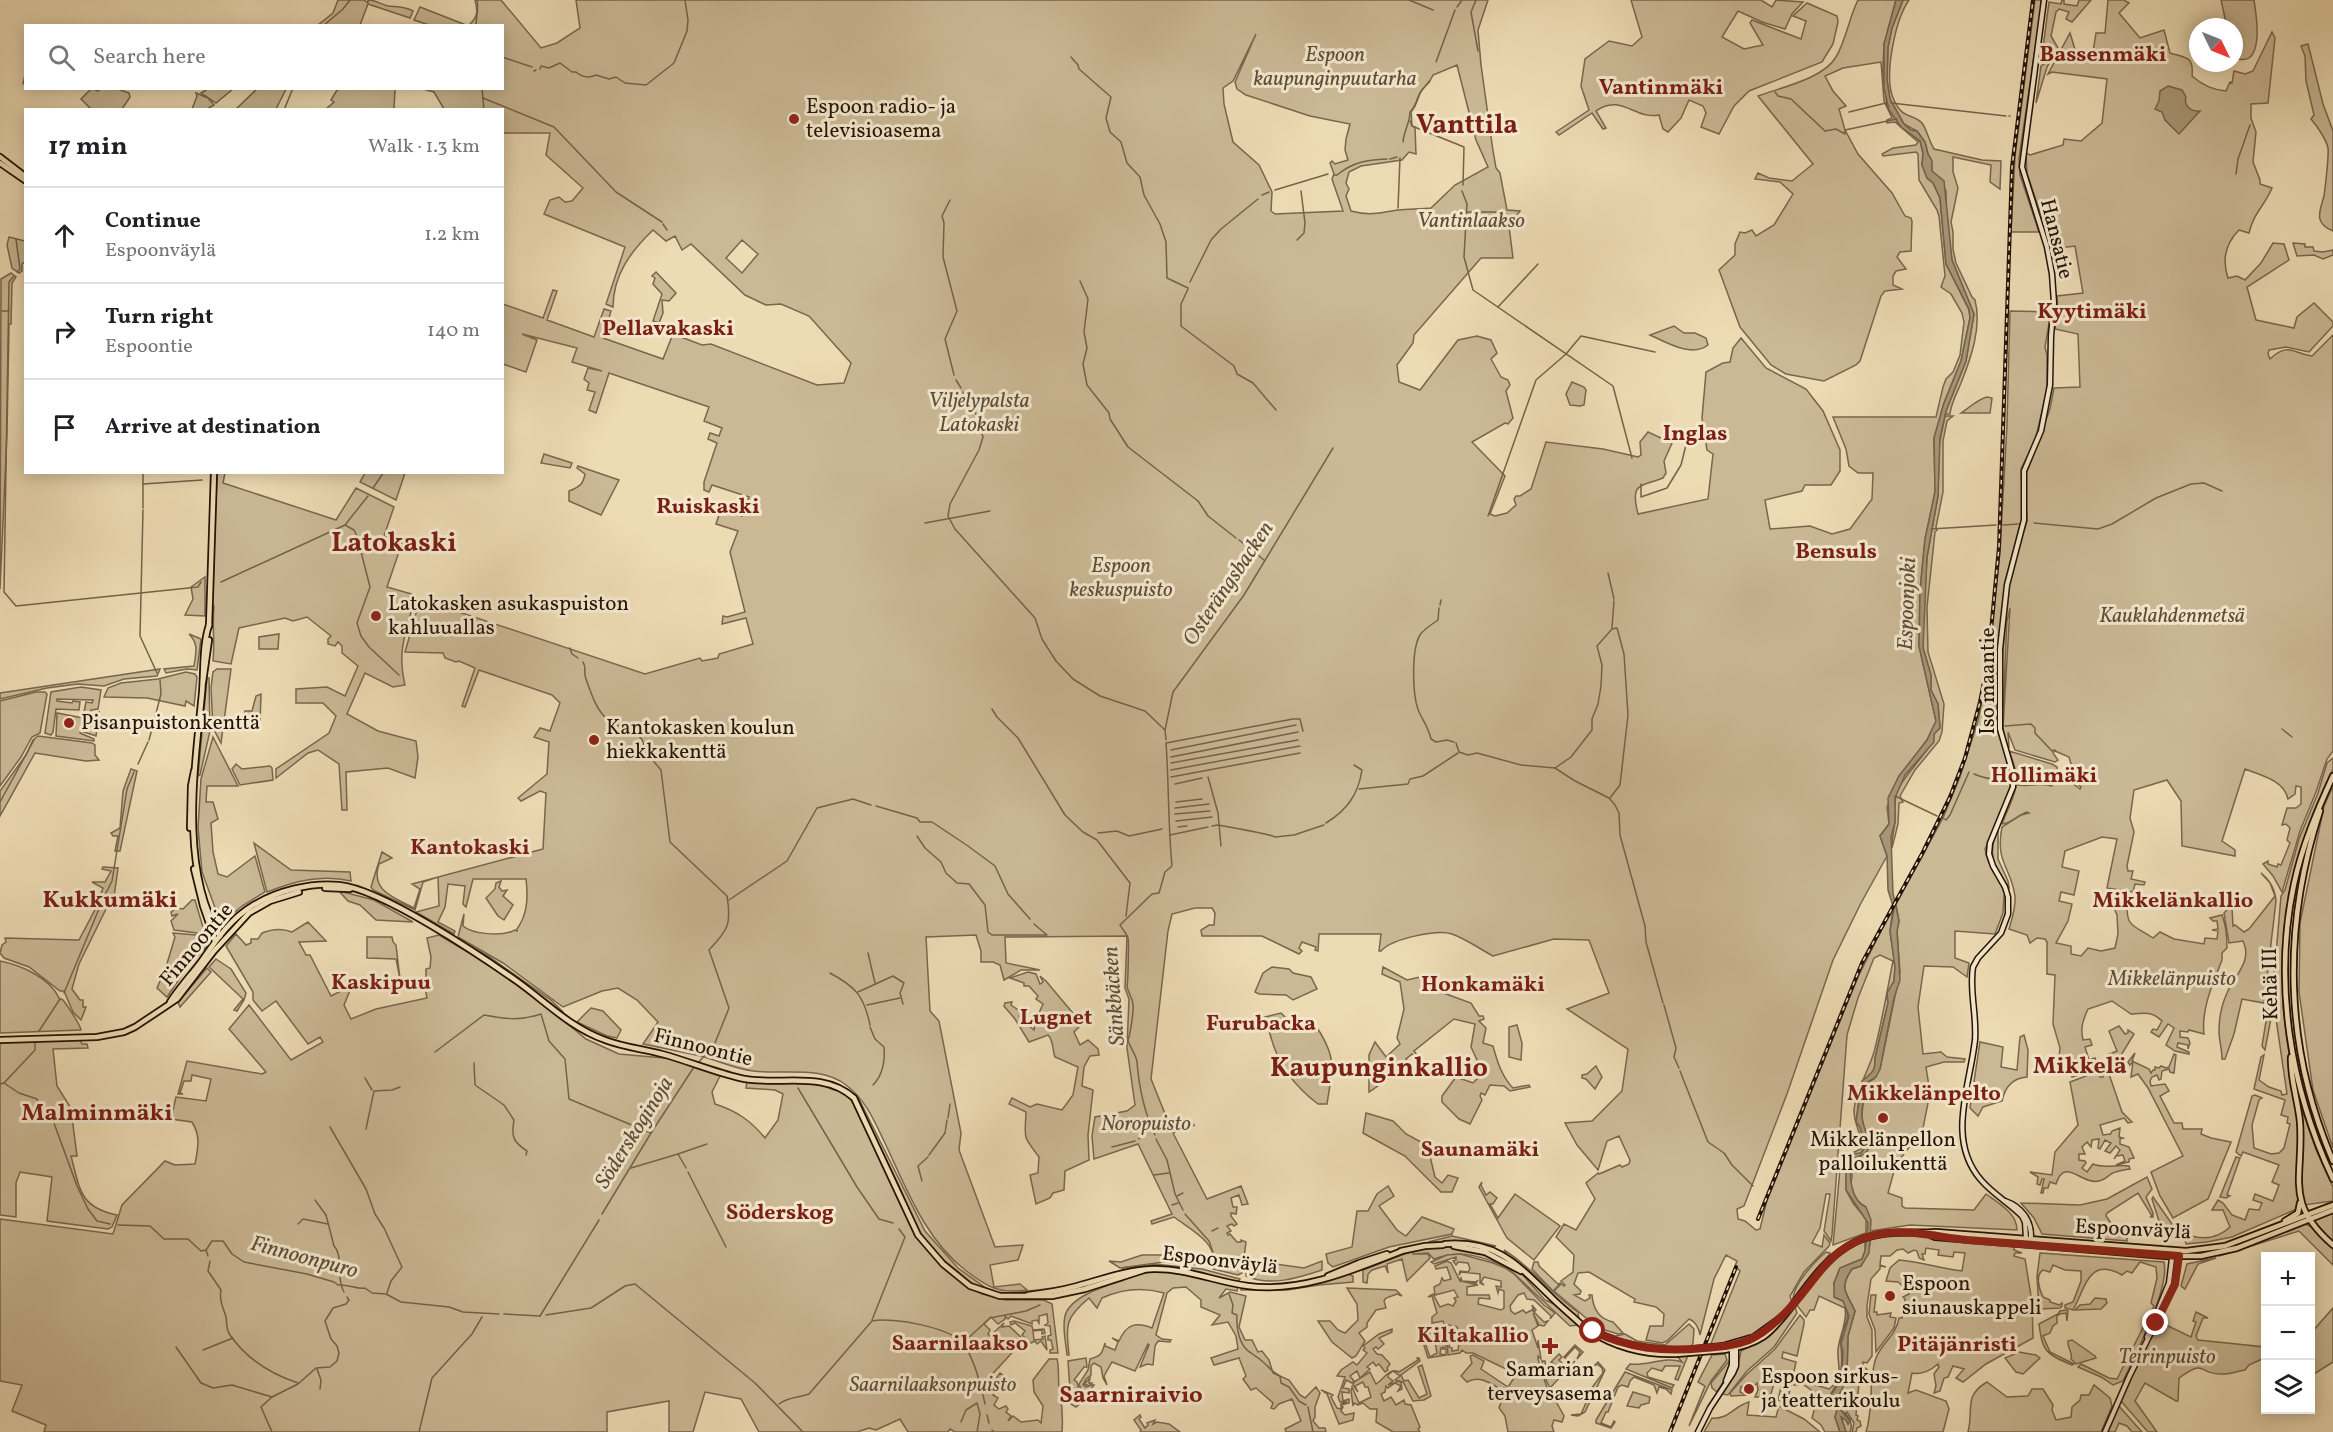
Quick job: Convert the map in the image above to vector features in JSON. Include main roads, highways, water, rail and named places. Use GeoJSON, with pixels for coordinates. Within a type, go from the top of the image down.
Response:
{"type":"FeatureCollection","features":[{"type":"Feature","properties":{"kind":"main road","name":"Hansatie"},"geometry":{"type":"LineString","coordinates":[[2024,520],[2024,471],[2041,431],[2049,396],[2054,303],[2050,258],[2022,167],[2044,0]]}},
{"type":"Feature","properties":{"kind":"main road"},"geometry":{"type":"LineString","coordinates":[[0,157],[24,175]]}},
{"type":"Feature","properties":{"kind":"main road"},"geometry":{"type":"LineString","coordinates":[[0,163],[24,180]]}},
{"type":"Feature","properties":{"kind":"main road"},"geometry":{"type":"LineString","coordinates":[[214,474],[207,665],[195,768],[193,824],[196,864],[206,906],[220,936]]}},
{"type":"Feature","properties":{"kind":"main road","name":"Iso maantie"},"geometry":{"type":"LineString","coordinates":[[2024,520],[2007,585],[1999,666],[2000,729],[2013,774],[2013,788],[1989,848],[1990,859],[2006,887],[2008,914],[2001,933],[1973,966],[1975,1036],[1962,1133],[1965,1153],[1974,1172],[1987,1187],[2024,1219],[2029,1239]]}},
{"type":"Feature","properties":{"kind":"main road"},"geometry":{"type":"LineString","coordinates":[[195,768],[189,814],[193,866],[196,885],[215,941]]}},
{"type":"Feature","properties":{"kind":"main road","name":"Kehä III"},"geometry":{"type":"LineString","coordinates":[[2333,776],[2307,837],[2294,883],[2289,910],[2286,983],[2292,1049],[2307,1113],[2333,1179]]}},
{"type":"Feature","properties":{"kind":"main road","name":"Kehä III"},"geometry":{"type":"LineString","coordinates":[[2328,788],[2312,838],[2299,894],[2294,934],[2293,975],[2302,1063],[2314,1110],[2333,1161]]}},
{"type":"Feature","properties":{"kind":"main road","name":"Finnoontie"},"geometry":{"type":"LineString","coordinates":[[170,1002],[215,941],[252,906],[286,892],[340,885],[352,888],[394,906],[483,958],[585,1033],[739,1078],[823,1082],[845,1090],[854,1098],[916,1232],[943,1264],[970,1286],[992,1294],[1011,1297],[1055,1294]]}},
{"type":"Feature","properties":{"kind":"main road","name":"Finnoontie"},"geometry":{"type":"LineString","coordinates":[[0,1040],[97,1037],[124,1032],[177,999],[214,951],[256,908],[295,892],[320,888],[352,888]]}},
{"type":"Feature","properties":{"kind":"main road"},"geometry":{"type":"LineString","coordinates":[[2292,1049],[2291,1061],[2300,1132],[2301,1201],[2306,1216],[2333,1245]]}},
{"type":"Feature","properties":{"kind":"main road"},"geometry":{"type":"LineString","coordinates":[[2285,1221],[2298,1213],[2301,1201]]}},
{"type":"Feature","properties":{"kind":"main road","name":"Espoonväylä"},"geometry":{"type":"LineString","coordinates":[[2179,1253],[2225,1246],[2285,1221],[2333,1208]]}},
{"type":"Feature","properties":{"kind":"main road","name":"Espoonväylä"},"geometry":{"type":"LineString","coordinates":[[1924,1233],[1935,1237],[1967,1240],[2216,1254],[2237,1248],[2306,1216]]}},
{"type":"Feature","properties":{"kind":"main road","name":"Espoonväylä"},"geometry":{"type":"LineString","coordinates":[[1055,1294],[1085,1289],[1144,1270],[1183,1271],[1248,1286],[1290,1286],[1328,1276],[1376,1257],[1445,1245],[1472,1248],[1508,1262],[1532,1279],[1581,1325],[1621,1342],[1676,1352],[1733,1347],[1761,1334],[1788,1310],[1827,1263],[1856,1242],[1881,1234],[1898,1232],[2029,1239],[2173,1253]]}},
{"type":"Feature","properties":{"kind":"main road"},"geometry":{"type":"LineString","coordinates":[[2105,1432],[2169,1283],[2173,1253]]}},
{"type":"Feature","properties":{"kind":"main road"},"geometry":{"type":"LineString","coordinates":[[2145,1343],[2175,1284],[2179,1253]]}},
{"type":"Feature","properties":{"kind":"main road"},"geometry":{"type":"LineString","coordinates":[[1696,1432],[1736,1365],[1733,1347]]}},
{"type":"Feature","properties":{"kind":"waterway"},"geometry":{"type":"LineString","coordinates":[[325,24],[350,0]]}},
{"type":"Feature","properties":{"kind":"waterway"},"geometry":{"type":"LineString","coordinates":[[476,24],[477,0]]}},
{"type":"Feature","properties":{"kind":"waterway"},"geometry":{"type":"LineString","coordinates":[[540,69],[541,66],[549,68],[560,63],[572,72],[585,77],[596,75],[609,79],[616,77],[625,83],[646,85],[674,63],[687,31],[685,0]]}},
{"type":"Feature","properties":{"kind":"waterway"},"geometry":{"type":"LineString","coordinates":[[1409,0],[1433,10]]}},
{"type":"Feature","properties":{"kind":"waterway"},"geometry":{"type":"LineString","coordinates":[[1457,7],[1462,0]]}},
{"type":"Feature","properties":{"kind":"waterway"},"geometry":{"type":"LineString","coordinates":[[1476,0],[1471,12],[1478,51]]}},
{"type":"Feature","properties":{"kind":"waterway"},"geometry":{"type":"LineString","coordinates":[[1436,62],[1455,10]]}},
{"type":"Feature","properties":{"kind":"waterway"},"geometry":{"type":"LineString","coordinates":[[1071,57],[1079,69],[1111,97],[1106,118],[1110,132],[1121,142],[1127,163],[1140,177],[1144,195],[1160,224],[1166,242],[1167,278],[1188,288]]}},
{"type":"Feature","properties":{"kind":"waterway"},"geometry":{"type":"LineString","coordinates":[[504,58],[532,67]]}},
{"type":"Feature","properties":{"kind":"waterway"},"geometry":{"type":"LineString","coordinates":[[23,84],[24,80]]}},
{"type":"Feature","properties":{"kind":"waterway"},"geometry":{"type":"LineString","coordinates":[[1403,142],[1410,112],[1421,91],[1430,81]]}},
{"type":"Feature","properties":{"kind":"waterway"},"geometry":{"type":"LineString","coordinates":[[285,108],[292,90]]}},
{"type":"Feature","properties":{"kind":"waterway"},"geometry":{"type":"LineString","coordinates":[[482,90],[484,108]]}},
{"type":"Feature","properties":{"kind":"waterway"},"geometry":{"type":"LineString","coordinates":[[1775,92],[1778,96],[1791,99],[1825,131],[1836,129],[1845,134],[1845,130],[1897,119]]}},
{"type":"Feature","properties":{"kind":"waterway"},"geometry":{"type":"LineString","coordinates":[[483,98],[554,127],[616,192],[662,222]]}},
{"type":"Feature","properties":{"kind":"waterway"},"geometry":{"type":"LineString","coordinates":[[1849,112],[1886,103]]}},
{"type":"Feature","properties":{"kind":"waterway"},"geometry":{"type":"LineString","coordinates":[[1891,103],[2006,116]]}},
{"type":"Feature","properties":{"kind":"waterway"},"geometry":{"type":"LineString","coordinates":[[1410,121],[1412,126],[1464,147],[1463,185]]}},
{"type":"Feature","properties":{"kind":"waterway"},"geometry":{"type":"LineString","coordinates":[[2236,174],[2238,159],[2250,125]]}},
{"type":"Feature","properties":{"kind":"waterway"},"geometry":{"type":"LineString","coordinates":[[1390,159],[1397,157]]}},
{"type":"Feature","properties":{"kind":"waterway"},"geometry":{"type":"LineString","coordinates":[[1398,208],[1400,158]]}},
{"type":"Feature","properties":{"kind":"waterway"},"geometry":{"type":"LineString","coordinates":[[1334,175],[1360,162],[1387,159]]}},
{"type":"Feature","properties":{"kind":"waterway"},"geometry":{"type":"LineString","coordinates":[[1275,190],[1328,174]]}},
{"type":"Feature","properties":{"kind":"waterway"},"geometry":{"type":"LineString","coordinates":[[1297,240],[1304,233],[1305,223],[1301,191]]}},
{"type":"Feature","properties":{"kind":"waterway"},"geometry":{"type":"LineString","coordinates":[[1462,191],[1467,204],[1464,257],[1473,290],[1613,386],[1632,458]]}},
{"type":"Feature","properties":{"kind":"waterway"},"geometry":{"type":"LineString","coordinates":[[1262,195],[1269,192]]}},
{"type":"Feature","properties":{"kind":"waterway"},"geometry":{"type":"LineString","coordinates":[[1190,282],[1211,240],[1258,199]]}},
{"type":"Feature","properties":{"kind":"waterway"},"geometry":{"type":"LineString","coordinates":[[950,200],[942,216],[944,223],[943,257],[957,311],[945,339],[954,375]]}},
{"type":"Feature","properties":{"kind":"waterway"},"geometry":{"type":"LineString","coordinates":[[1467,212],[1500,212]]}},
{"type":"Feature","properties":{"kind":"waterway"},"geometry":{"type":"LineString","coordinates":[[663,224],[667,230]]}},
{"type":"Feature","properties":{"kind":"waterway"},"geometry":{"type":"LineString","coordinates":[[16,239],[20,269],[17,272]]}},
{"type":"Feature","properties":{"kind":"waterway"},"geometry":{"type":"LineString","coordinates":[[1498,307],[1538,264]]}},
{"type":"Feature","properties":{"kind":"waterway"},"geometry":{"type":"LineString","coordinates":[[14,276],[9,282],[4,592],[16,606],[198,587],[201,582]]}},
{"type":"Feature","properties":{"kind":"waterway"},"geometry":{"type":"LineString","coordinates":[[1080,281],[1088,299],[1084,332],[1087,348],[1083,364],[1087,385],[1109,413],[1110,419],[1128,447],[1198,501],[1208,516],[1236,538]]}},
{"type":"Feature","properties":{"kind":"waterway"},"geometry":{"type":"LineString","coordinates":[[1188,289],[1181,304],[1181,326],[1234,366],[1237,374],[1253,383],[1276,410]]}},
{"type":"Feature","properties":{"kind":"waterway"},"geometry":{"type":"LineString","coordinates":[[2,311],[9,311]]}},
{"type":"Feature","properties":{"kind":"waterway"},"geometry":{"type":"LineString","coordinates":[[1488,516],[1536,380],[1566,354],[1581,336],[1655,352]]}},
{"type":"Feature","properties":{"kind":"waterway"},"geometry":{"type":"LineString","coordinates":[[956,380],[961,388]]}},
{"type":"Feature","properties":{"kind":"waterway"},"geometry":{"type":"LineString","coordinates":[[963,392],[968,401]]}},
{"type":"Feature","properties":{"kind":"waterway"},"geometry":{"type":"LineString","coordinates":[[970,404],[976,414]]}},
{"type":"Feature","properties":{"kind":"waterway"},"geometry":{"type":"LineString","coordinates":[[977,417],[983,437],[979,450],[950,504],[948,516],[955,529],[1035,618],[1042,639],[1056,661],[1073,679],[1100,696],[1145,711],[1165,730]]}},
{"type":"Feature","properties":{"kind":"waterway"},"geometry":{"type":"LineString","coordinates":[[1641,484],[1641,497],[1667,488],[1681,465],[1688,437]]}},
{"type":"Feature","properties":{"kind":"waterway","name":"Osterängsbacken"},"geometry":{"type":"LineString","coordinates":[[1166,740],[1165,730],[1173,692],[1244,595],[1333,448]]}},
{"type":"Feature","properties":{"kind":"waterway"},"geometry":{"type":"LineString","coordinates":[[143,474],[143,508]]}},
{"type":"Feature","properties":{"kind":"waterway"},"geometry":{"type":"LineString","coordinates":[[373,488],[383,474]]}},
{"type":"Feature","properties":{"kind":"waterway"},"geometry":{"type":"LineString","coordinates":[[143,484],[202,480]]}},
{"type":"Feature","properties":{"kind":"waterway"},"geometry":{"type":"LineString","coordinates":[[2034,523],[2098,529],[2112,524],[2156,498],[2191,484],[2204,483],[2222,491]]}},
{"type":"Feature","properties":{"kind":"waterway"},"geometry":{"type":"LineString","coordinates":[[221,582],[345,525],[368,496]]}},
{"type":"Feature","properties":{"kind":"waterway"},"geometry":{"type":"LineString","coordinates":[[143,510],[140,636],[157,673]]}},
{"type":"Feature","properties":{"kind":"waterway"},"geometry":{"type":"LineString","coordinates":[[925,523],[990,511]]}},
{"type":"Feature","properties":{"kind":"waterway"},"geometry":{"type":"LineString","coordinates":[[2003,525],[2019,524]]}},
{"type":"Feature","properties":{"kind":"waterway"},"geometry":{"type":"LineString","coordinates":[[345,525],[354,530],[357,536],[370,587],[357,623],[361,636],[369,647],[399,675]]}},
{"type":"Feature","properties":{"kind":"waterway"},"geometry":{"type":"LineString","coordinates":[[1931,529],[1996,525]]}},
{"type":"Feature","properties":{"kind":"waterway"},"geometry":{"type":"LineString","coordinates":[[1239,540],[1264,560]]}},
{"type":"Feature","properties":{"kind":"waterway"},"geometry":{"type":"LineString","coordinates":[[1608,573],[1614,599]]}},
{"type":"Feature","properties":{"kind":"waterway"},"geometry":{"type":"LineString","coordinates":[[1440,605],[1441,600]]}},
{"type":"Feature","properties":{"kind":"waterway"},"geometry":{"type":"LineString","coordinates":[[1612,628],[1614,601]]}},
{"type":"Feature","properties":{"kind":"waterway"},"geometry":{"type":"LineString","coordinates":[[1439,608],[1438,620],[1423,631],[1417,642],[1414,663],[1415,697],[1431,739],[1436,742],[1447,740],[1454,742]]}},
{"type":"Feature","properties":{"kind":"waterway"},"geometry":{"type":"LineString","coordinates":[[1555,768],[1571,757],[1592,730],[1592,719],[1598,704],[1601,686],[1602,665],[1597,646],[1612,629],[1617,628],[1624,654],[1628,715],[1620,785],[1610,798]]}},
{"type":"Feature","properties":{"kind":"waterway"},"geometry":{"type":"LineString","coordinates":[[570,648],[572,654],[578,658]]}},
{"type":"Feature","properties":{"kind":"waterway"},"geometry":{"type":"LineString","coordinates":[[583,662],[585,677],[600,711],[608,720],[637,734],[644,744],[645,751],[661,770],[670,842],[727,896],[729,914],[727,927],[709,950],[729,1008],[715,1043],[699,1062]]}},
{"type":"Feature","properties":{"kind":"waterway"},"geometry":{"type":"LineString","coordinates":[[149,740],[161,694],[160,680]]}},
{"type":"Feature","properties":{"kind":"waterway"},"geometry":{"type":"LineString","coordinates":[[992,709],[1018,738],[1065,815],[1083,832],[1097,840],[1130,883],[1126,916]]}},
{"type":"Feature","properties":{"kind":"waterway","name":"Osterängsbacken"},"geometry":{"type":"LineString","coordinates":[[1155,1135],[1143,1099],[1136,1059],[1128,1040],[1133,1005],[1127,986],[1128,938],[1120,925],[1152,894],[1159,893],[1165,872],[1172,866],[1166,743],[1293,719],[1300,719],[1303,731]]}},
{"type":"Feature","properties":{"kind":"waterway"},"geometry":{"type":"LineString","coordinates":[[2005,726],[2031,724],[2035,728],[2035,733],[2052,751],[2055,750]]}},
{"type":"Feature","properties":{"kind":"waterway"},"geometry":{"type":"LineString","coordinates":[[1171,750],[1296,725]]}},
{"type":"Feature","properties":{"kind":"waterway"},"geometry":{"type":"LineString","coordinates":[[2282,729],[2292,737]]}},
{"type":"Feature","properties":{"kind":"waterway"},"geometry":{"type":"LineString","coordinates":[[1171,757],[1298,732]]}},
{"type":"Feature","properties":{"kind":"waterway"},"geometry":{"type":"LineString","coordinates":[[0,802],[34,740]]}},
{"type":"Feature","properties":{"kind":"waterway"},"geometry":{"type":"LineString","coordinates":[[1171,763],[1298,740]]}},
{"type":"Feature","properties":{"kind":"waterway"},"geometry":{"type":"LineString","coordinates":[[138,764],[148,742]]}},
{"type":"Feature","properties":{"kind":"waterway"},"geometry":{"type":"LineString","coordinates":[[1456,743],[1459,752],[1468,755],[1477,753],[1521,765],[1555,768],[1609,798],[1615,805],[1619,813],[1620,835],[1663,1003]]}},
{"type":"Feature","properties":{"kind":"waterway"},"geometry":{"type":"LineString","coordinates":[[1171,770],[1300,746]]}},
{"type":"Feature","properties":{"kind":"waterway"},"geometry":{"type":"LineString","coordinates":[[1171,777],[1300,753]]}},
{"type":"Feature","properties":{"kind":"waterway"},"geometry":{"type":"LineString","coordinates":[[1359,789],[1408,784],[1410,779],[1423,776],[1458,753]]}},
{"type":"Feature","properties":{"kind":"waterway"},"geometry":{"type":"LineString","coordinates":[[1326,823],[1346,807],[1358,787],[1362,770],[1354,765]]}},
{"type":"Feature","properties":{"kind":"waterway"},"geometry":{"type":"LineString","coordinates":[[102,901],[112,881],[127,789],[134,772]]}},
{"type":"Feature","properties":{"kind":"waterway"},"geometry":{"type":"LineString","coordinates":[[1943,818],[1946,820],[1950,815],[1969,772]]}},
{"type":"Feature","properties":{"kind":"waterway"},"geometry":{"type":"LineString","coordinates":[[1974,774],[2011,784]]}},
{"type":"Feature","properties":{"kind":"waterway"},"geometry":{"type":"LineString","coordinates":[[1208,777],[1218,813],[1221,846]]}},
{"type":"Feature","properties":{"kind":"waterway"},"geometry":{"type":"LineString","coordinates":[[1175,784],[1202,778]]}},
{"type":"Feature","properties":{"kind":"waterway"},"geometry":{"type":"LineString","coordinates":[[2018,785],[2052,786]]}},
{"type":"Feature","properties":{"kind":"waterway"},"geometry":{"type":"LineString","coordinates":[[1895,796],[1937,816]]}},
{"type":"Feature","properties":{"kind":"waterway"},"geometry":{"type":"LineString","coordinates":[[729,900],[787,861],[817,808],[853,799],[871,805]]}},
{"type":"Feature","properties":{"kind":"waterway"},"geometry":{"type":"LineString","coordinates":[[1176,802],[1202,799]]}},
{"type":"Feature","properties":{"kind":"waterway"},"geometry":{"type":"LineString","coordinates":[[1175,808],[1209,804]]}},
{"type":"Feature","properties":{"kind":"waterway"},"geometry":{"type":"LineString","coordinates":[[876,806],[917,818],[920,822],[932,822],[968,846],[995,866],[1008,894],[1030,919]]}},
{"type":"Feature","properties":{"kind":"waterway"},"geometry":{"type":"LineString","coordinates":[[1175,814],[1210,811]]}},
{"type":"Feature","properties":{"kind":"waterway"},"geometry":{"type":"LineString","coordinates":[[1176,821],[1212,817]]}},
{"type":"Feature","properties":{"kind":"waterway"},"geometry":{"type":"LineString","coordinates":[[1212,826],[1218,825],[1275,837],[1294,835],[1324,825]]}},
{"type":"Feature","properties":{"kind":"waterway"},"geometry":{"type":"LineString","coordinates":[[1178,827],[1187,826]]}},
{"type":"Feature","properties":{"kind":"waterway"},"geometry":{"type":"LineString","coordinates":[[1170,835],[1208,827]]}},
{"type":"Feature","properties":{"kind":"waterway"},"geometry":{"type":"LineString","coordinates":[[1098,833],[1117,831],[1129,836],[1162,829]]}},
{"type":"Feature","properties":{"kind":"waterway"},"geometry":{"type":"LineString","coordinates":[[917,836],[925,848],[941,862],[946,873],[957,883],[969,884],[985,905],[988,932],[992,935],[1047,935],[1034,924]]}},
{"type":"Feature","properties":{"kind":"waterway"},"geometry":{"type":"LineString","coordinates":[[64,993],[101,904]]}},
{"type":"Feature","properties":{"kind":"waterway"},"geometry":{"type":"LineString","coordinates":[[868,953],[875,983]]}},
{"type":"Feature","properties":{"kind":"waterway"},"geometry":{"type":"LineString","coordinates":[[830,973],[858,993],[870,1025]]}},
{"type":"Feature","properties":{"kind":"waterway"},"geometry":{"type":"LineString","coordinates":[[858,992],[893,976],[904,983],[900,993],[903,1004]]}},
{"type":"Feature","properties":{"kind":"waterway"},"geometry":{"type":"LineString","coordinates":[[867,1005],[900,998]]}},
{"type":"Feature","properties":{"kind":"waterway"},"geometry":{"type":"LineString","coordinates":[[39,1031],[60,999]]}},
{"type":"Feature","properties":{"kind":"waterway"},"geometry":{"type":"LineString","coordinates":[[1664,1005],[1676,1048],[1674,1057],[1679,1068]]}},
{"type":"Feature","properties":{"kind":"waterway"},"geometry":{"type":"LineString","coordinates":[[435,1052],[484,1015],[512,1019],[541,1014],[549,1041],[565,1059],[569,1099],[651,1133]]}},
{"type":"Feature","properties":{"kind":"waterway"},"geometry":{"type":"LineString","coordinates":[[870,1027],[875,1039],[884,1047],[883,1067],[873,1085]]}},
{"type":"Feature","properties":{"kind":"waterway"},"geometry":{"type":"LineString","coordinates":[[4,1083],[35,1050],[35,1041]]}},
{"type":"Feature","properties":{"kind":"waterway"},"geometry":{"type":"LineString","coordinates":[[474,1063],[475,1085],[504,1105],[514,1120],[514,1138],[527,1151],[526,1155]]}},
{"type":"Feature","properties":{"kind":"waterway","name":"Söderskoginoja"},"geometry":{"type":"LineString","coordinates":[[602,1214],[694,1067]]}},
{"type":"Feature","properties":{"kind":"waterway"},"geometry":{"type":"LineString","coordinates":[[1680,1071],[1708,1142],[1724,1153],[1732,1165],[1753,1186]]}},
{"type":"Feature","properties":{"kind":"waterway"},"geometry":{"type":"LineString","coordinates":[[365,1078],[372,1090]]}},
{"type":"Feature","properties":{"kind":"waterway","name":"Finnoonpuro"},"geometry":{"type":"LineString","coordinates":[[0,1084],[4,1083],[19,1093],[37,1099],[39,1106],[51,1115],[77,1186],[88,1209],[97,1221],[110,1224]]}},
{"type":"Feature","properties":{"kind":"waterway"},"geometry":{"type":"LineString","coordinates":[[366,1129],[374,1091],[400,1087]]}},
{"type":"Feature","properties":{"kind":"waterway"},"geometry":{"type":"LineString","coordinates":[[798,1088],[857,1187],[879,1219],[893,1223]]}},
{"type":"Feature","properties":{"kind":"waterway"},"geometry":{"type":"LineString","coordinates":[[948,1118],[950,1104]]}},
{"type":"Feature","properties":{"kind":"waterway"},"geometry":{"type":"LineString","coordinates":[[929,1155],[945,1133],[947,1120]]}},
{"type":"Feature","properties":{"kind":"waterway"},"geometry":{"type":"LineString","coordinates":[[1139,1139],[1143,1126],[1148,1123]]}},
{"type":"Feature","properties":{"kind":"waterway"},"geometry":{"type":"LineString","coordinates":[[1170,1132],[1193,1123]]}},
{"type":"Feature","properties":{"kind":"waterway"},"geometry":{"type":"LineString","coordinates":[[330,1127],[366,1189],[375,1214],[402,1267],[391,1281],[387,1293]]}},
{"type":"Feature","properties":{"kind":"waterway","name":"Sänkbäcken"},"geometry":{"type":"LineString","coordinates":[[1156,1139],[1167,1160],[1175,1194],[1183,1210]]}},
{"type":"Feature","properties":{"kind":"waterway"},"geometry":{"type":"LineString","coordinates":[[1112,1147],[1135,1141]]}},
{"type":"Feature","properties":{"kind":"waterway"},"geometry":{"type":"LineString","coordinates":[[678,1154],[707,1144]]}},
{"type":"Feature","properties":{"kind":"waterway"},"geometry":{"type":"LineString","coordinates":[[631,1168],[678,1154],[686,1168]]}},
{"type":"Feature","properties":{"kind":"waterway"},"geometry":{"type":"LineString","coordinates":[[922,1181],[918,1166],[928,1157]]}},
{"type":"Feature","properties":{"kind":"waterway"},"geometry":{"type":"LineString","coordinates":[[688,1172],[726,1247]]}},
{"type":"Feature","properties":{"kind":"waterway"},"geometry":{"type":"LineString","coordinates":[[1154,1175],[1169,1173]]}},
{"type":"Feature","properties":{"kind":"waterway"},"geometry":{"type":"LineString","coordinates":[[1177,1196],[1183,1193]]}},
{"type":"Feature","properties":{"kind":"waterway"},"geometry":{"type":"LineString","coordinates":[[315,1200],[326,1215],[334,1246],[339,1255],[340,1279],[344,1292]]}},
{"type":"Feature","properties":{"kind":"waterway"},"geometry":{"type":"LineString","coordinates":[[1172,1205],[1178,1203]]}},
{"type":"Feature","properties":{"kind":"waterway","name":"Sänkbäcken"},"geometry":{"type":"LineString","coordinates":[[1185,1214],[1209,1241],[1217,1264],[1228,1270]]}},
{"type":"Feature","properties":{"kind":"waterway"},"geometry":{"type":"LineString","coordinates":[[298,1224],[303,1219],[328,1224]]}},
{"type":"Feature","properties":{"kind":"waterway","name":"Söderskoginoja"},"geometry":{"type":"LineString","coordinates":[[540,1316],[599,1220]]}},
{"type":"Feature","properties":{"kind":"waterway","name":"Finnoonpuro"},"geometry":{"type":"LineString","coordinates":[[118,1225],[150,1226],[164,1239],[188,1239],[201,1251],[206,1250],[212,1241],[223,1241],[232,1254],[244,1262],[307,1274],[338,1285],[365,1288],[372,1293],[386,1294],[401,1302],[449,1307],[463,1312],[499,1314]]}},
{"type":"Feature","properties":{"kind":"waterway"},"geometry":{"type":"LineString","coordinates":[[1212,1231],[1218,1228]]}},
{"type":"Feature","properties":{"kind":"waterway"},"geometry":{"type":"LineString","coordinates":[[872,1320],[905,1237],[899,1229]]}},
{"type":"Feature","properties":{"kind":"waterway","name":"Finnoonpuro"},"geometry":{"type":"LineString","coordinates":[[206,1250],[208,1256]]}},
{"type":"Feature","properties":{"kind":"waterway"},"geometry":{"type":"LineString","coordinates":[[210,1261],[208,1271],[221,1290],[221,1300],[230,1335],[260,1364],[298,1383]]}},
{"type":"Feature","properties":{"kind":"waterway","name":"Finnoonpuro"},"geometry":{"type":"LineString","coordinates":[[546,1315],[591,1308],[625,1286],[635,1284],[755,1383],[803,1432]]}},
{"type":"Feature","properties":{"kind":"waterway","name":"Sänkbäcken"},"geometry":{"type":"LineString","coordinates":[[1229,1294],[1233,1305],[1232,1313],[1237,1315],[1238,1331],[1244,1346],[1280,1376],[1281,1383],[1289,1387],[1299,1401],[1306,1405]]}},
{"type":"Feature","properties":{"kind":"waterway"},"geometry":{"type":"LineString","coordinates":[[272,1432],[261,1407],[272,1397],[298,1384],[316,1368],[330,1367],[337,1361],[339,1353],[337,1346],[331,1339],[325,1321],[333,1308],[346,1304],[349,1300],[347,1297]]}},
{"type":"Feature","properties":{"kind":"waterway"},"geometry":{"type":"LineString","coordinates":[[964,1342],[990,1318],[1026,1311],[1040,1305]]}},
{"type":"Feature","properties":{"kind":"waterway","name":"Finnoonpuro"},"geometry":{"type":"LineString","coordinates":[[504,1314],[540,1316]]}},
{"type":"Feature","properties":{"kind":"waterway"},"geometry":{"type":"LineString","coordinates":[[419,1432],[432,1378],[472,1334],[482,1317]]}},
{"type":"Feature","properties":{"kind":"waterway"},"geometry":{"type":"LineString","coordinates":[[779,1404],[809,1394],[872,1321],[881,1320],[922,1325],[958,1339],[972,1359],[985,1404]]}},
{"type":"Feature","properties":{"kind":"waterway"},"geometry":{"type":"LineString","coordinates":[[203,1350],[233,1338]]}},
{"type":"Feature","properties":{"kind":"waterway"},"geometry":{"type":"LineString","coordinates":[[176,1347],[201,1383],[213,1388],[232,1385],[272,1397]]}},
{"type":"Feature","properties":{"kind":"waterway"},"geometry":{"type":"LineString","coordinates":[[317,1369],[321,1380],[320,1389]]}},
{"type":"Feature","properties":{"kind":"waterway"},"geometry":{"type":"LineString","coordinates":[[961,1422],[966,1410],[977,1403],[980,1414],[977,1432]]}},
{"type":"Feature","properties":{"kind":"waterway","name":"Sänkbäcken"},"geometry":{"type":"LineString","coordinates":[[1308,1407],[1313,1432]]}},
{"type":"Feature","properties":{"kind":"waterway"},"geometry":{"type":"LineString","coordinates":[[987,1415],[989,1423]]}},
{"type":"Feature","properties":{"kind":"railway"},"geometry":{"type":"LineString","coordinates":[[1758,1219],[1862,963],[1923,852],[1950,797],[1965,758],[1980,702],[1988,662],[1999,547],[2012,167],[2033,0]]}},
{"type":"Feature","properties":{"kind":"railway"},"geometry":{"type":"LineString","coordinates":[[1670,1432],[1736,1267]]}},
{"type":"Feature","properties":{"kind":"place","name":"Espoon radio- ja televisioasema"},"geometry":{"type":"Point","coordinates":[794,119]}},
{"type":"Feature","properties":{"kind":"place","name":"Latokasken asukaspuiston kahluuallas"},"geometry":{"type":"Point","coordinates":[376,616]}},
{"type":"Feature","properties":{"kind":"place","name":"Pisanpuistonkenttä"},"geometry":{"type":"Point","coordinates":[69,723]}},
{"type":"Feature","properties":{"kind":"place","name":"Kantokasken koulun hiekkakenttä"},"geometry":{"type":"Point","coordinates":[594,740]}},
{"type":"Feature","properties":{"kind":"place","name":"Mikkelänpellon palloilukenttä"},"geometry":{"type":"Point","coordinates":[1883,1118]}},
{"type":"Feature","properties":{"kind":"place","name":"Espoon siunauskappeli"},"geometry":{"type":"Point","coordinates":[1890,1296]}},
{"type":"Feature","properties":{"kind":"place","name":"Samarian terveysasema"},"geometry":{"type":"Point","coordinates":[1550,1346]}},
{"type":"Feature","properties":{"kind":"place","name":"Espoon sirkus- ja teatterikoulu"},"geometry":{"type":"Point","coordinates":[1749,1389]}},
{"type":"Feature","properties":{"kind":"district","name":"Bassenmäki"},"geometry":{"type":"Point","coordinates":[2103,55]}},
{"type":"Feature","properties":{"kind":"district","name":"Vantinmäki"},"geometry":{"type":"Point","coordinates":[1661,88]}},
{"type":"Feature","properties":{"kind":"district","name":"Vanttila"},"geometry":{"type":"Point","coordinates":[1467,126]}},
{"type":"Feature","properties":{"kind":"district","name":"Kyytimäki"},"geometry":{"type":"Point","coordinates":[2092,312]}},
{"type":"Feature","properties":{"kind":"district","name":"Pellavakaski"},"geometry":{"type":"Point","coordinates":[668,329]}},
{"type":"Feature","properties":{"kind":"district","name":"Inglas"},"geometry":{"type":"Point","coordinates":[1695,434]}},
{"type":"Feature","properties":{"kind":"district","name":"Ruiskaski"},"geometry":{"type":"Point","coordinates":[708,507]}},
{"type":"Feature","properties":{"kind":"district","name":"Latokaski"},"geometry":{"type":"Point","coordinates":[394,544]}},
{"type":"Feature","properties":{"kind":"district","name":"Bensuls"},"geometry":{"type":"Point","coordinates":[1836,552]}},
{"type":"Feature","properties":{"kind":"district","name":"Hollimäki"},"geometry":{"type":"Point","coordinates":[2044,776]}},
{"type":"Feature","properties":{"kind":"district","name":"Kantokaski"},"geometry":{"type":"Point","coordinates":[470,848]}},
{"type":"Feature","properties":{"kind":"district","name":"Kukkumäki"},"geometry":{"type":"Point","coordinates":[110,901]}},
{"type":"Feature","properties":{"kind":"district","name":"Mikkelänkallio"},"geometry":{"type":"Point","coordinates":[2173,901]}},
{"type":"Feature","properties":{"kind":"district","name":"Kaskipuu"},"geometry":{"type":"Point","coordinates":[381,983]}},
{"type":"Feature","properties":{"kind":"district","name":"Honkamäki"},"geometry":{"type":"Point","coordinates":[1483,985]}},
{"type":"Feature","properties":{"kind":"district","name":"Lugnet"},"geometry":{"type":"Point","coordinates":[1056,1018]}},
{"type":"Feature","properties":{"kind":"district","name":"Furubacka"},"geometry":{"type":"Point","coordinates":[1261,1024]}},
{"type":"Feature","properties":{"kind":"district","name":"Mikkelä"},"geometry":{"type":"Point","coordinates":[2080,1067]}},
{"type":"Feature","properties":{"kind":"district","name":"Kaupunginkallio"},"geometry":{"type":"Point","coordinates":[1379,1069]}},
{"type":"Feature","properties":{"kind":"district","name":"Mikkelänpelto"},"geometry":{"type":"Point","coordinates":[1924,1094]}},
{"type":"Feature","properties":{"kind":"district","name":"Malminmäki"},"geometry":{"type":"Point","coordinates":[97,1114]}},
{"type":"Feature","properties":{"kind":"district","name":"Saunamäki"},"geometry":{"type":"Point","coordinates":[1480,1150]}},
{"type":"Feature","properties":{"kind":"district","name":"Söderskog"},"geometry":{"type":"Point","coordinates":[780,1213]}},
{"type":"Feature","properties":{"kind":"district","name":"Kiltakallio"},"geometry":{"type":"Point","coordinates":[1473,1336]}},
{"type":"Feature","properties":{"kind":"district","name":"Saarnilaakso"},"geometry":{"type":"Point","coordinates":[960,1344]}},
{"type":"Feature","properties":{"kind":"district","name":"Pitäjänristi"},"geometry":{"type":"Point","coordinates":[1957,1345]}},
{"type":"Feature","properties":{"kind":"district","name":"Saarniraivio"},"geometry":{"type":"Point","coordinates":[1131,1396]}},
{"type":"Feature","properties":{"kind":"park label","name":"Espoon kaupunginpuutarha"},"geometry":{"type":"Point","coordinates":[1335,67]}},
{"type":"Feature","properties":{"kind":"park label","name":"Vantinlaakso"},"geometry":{"type":"Point","coordinates":[1471,221]}},
{"type":"Feature","properties":{"kind":"park label","name":"Viljelypalsta Latokaski"},"geometry":{"type":"Point","coordinates":[979,413]}},
{"type":"Feature","properties":{"kind":"park label","name":"Espoon keskuspuisto"},"geometry":{"type":"Point","coordinates":[1121,578]}},
{"type":"Feature","properties":{"kind":"park label","name":"Kauklahdenmetsä"},"geometry":{"type":"Point","coordinates":[2172,616]}},
{"type":"Feature","properties":{"kind":"park label","name":"Mikkelänpuisto"},"geometry":{"type":"Point","coordinates":[2172,979]}},
{"type":"Feature","properties":{"kind":"park label","name":"Noropuisto"},"geometry":{"type":"Point","coordinates":[1146,1124]}},
{"type":"Feature","properties":{"kind":"park label","name":"Teirinpuisto"},"geometry":{"type":"Point","coordinates":[2167,1357]}},
{"type":"Feature","properties":{"kind":"park label","name":"Saarnilaaksonpuisto"},"geometry":{"type":"Point","coordinates":[933,1385]}},
{"type":"Feature","properties":{"kind":"water label","name":"Espoonjoki"},"geometry":{"type":"Point","coordinates":[1908,604]}}]}
